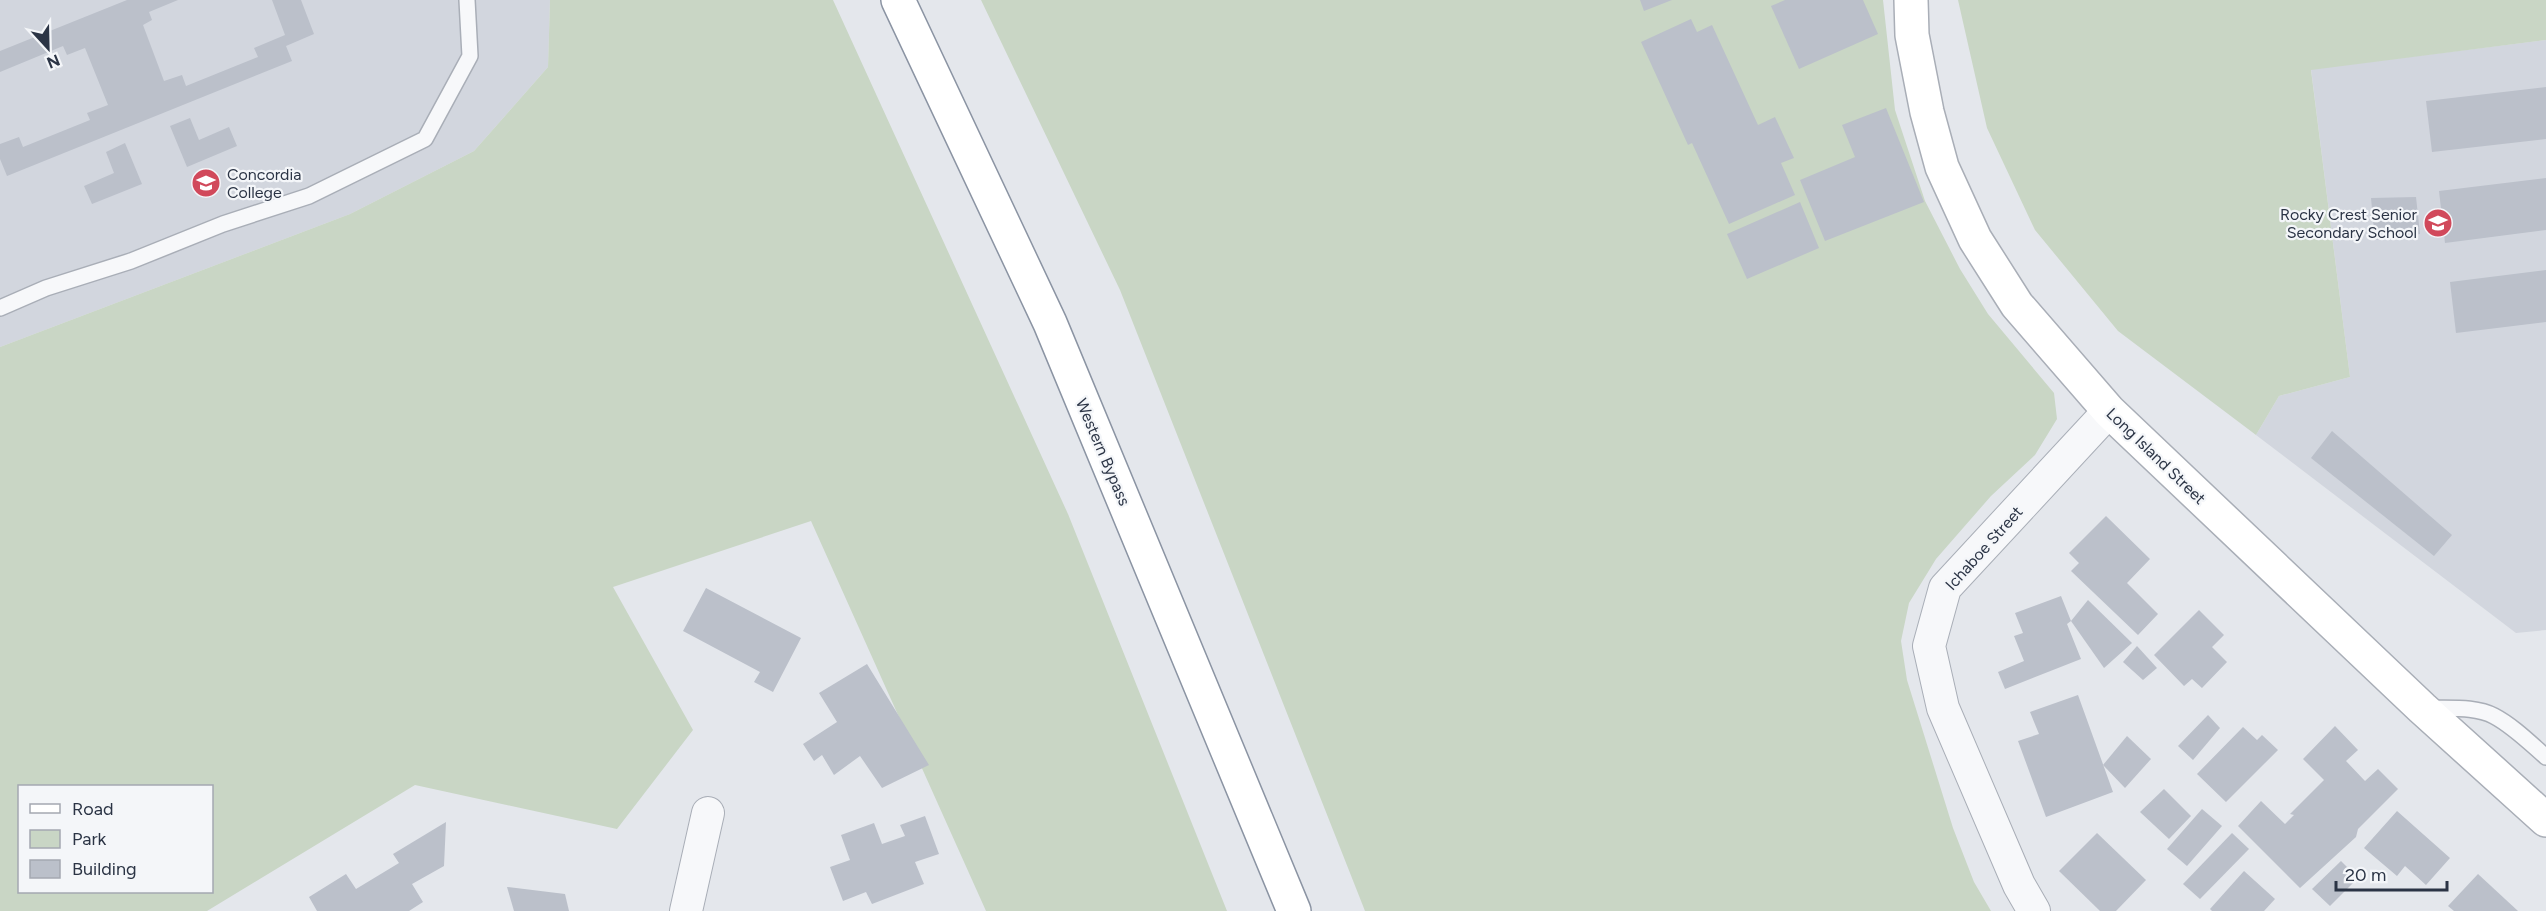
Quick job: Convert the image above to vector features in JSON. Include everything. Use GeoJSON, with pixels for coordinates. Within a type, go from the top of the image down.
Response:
{"type":"FeatureCollection","features":[{"type":"Feature","properties":{"kind":"main road","name":"Western Bypass"},"geometry":{"type":"LineString","coordinates":[[898,0],[1050,323],[1294,911]]}},
{"type":"Feature","properties":{"kind":"main road","name":"Long Island Street"},"geometry":{"type":"LineString","coordinates":[[1911,0],[1912,35],[1930,123],[1942,167],[1975,239],[2017,305],[2109,411],[2422,708],[2546,820]]}},
{"type":"Feature","properties":{"kind":"street","name":"Ichaboe Street"},"geometry":{"type":"LineString","coordinates":[[2034,911],[2019,885],[1944,708],[1929,646],[1945,588],[2109,411]]}},
{"type":"Feature","properties":{"kind":"street"},"geometry":{"type":"LineString","coordinates":[[686,911],[708,813]]}},
{"type":"Feature","properties":{"kind":"lane"},"geometry":{"type":"LineString","coordinates":[[0,308],[46,288],[131,261],[223,224],[309,196],[425,139],[470,56],[467,0]]}},
{"type":"Feature","properties":{"kind":"lane"},"geometry":{"type":"LineString","coordinates":[[2422,708],[2467,709],[2492,715],[2516,730],[2546,757]]}},
{"type":"Feature","properties":{"kind":"shaded area","name":"Concordia College"},"geometry":{"type":"Polygon","coordinates":[[[0,0],[550,0],[548,67],[474,151],[350,214],[0,347],[0,0]]]}},
{"type":"Feature","properties":{"kind":"shaded area","name":"Rocky Crest Senior Secondary School"},"geometry":{"type":"Polygon","coordinates":[[[2546,40],[2546,630],[2516,633],[2256,435],[2279,396],[2350,377],[2311,69],[2546,40]]]}},
{"type":"Feature","properties":{"kind":"green space"},"geometry":{"type":"Polygon","coordinates":[[[550,0],[833,0],[1068,514],[1227,911],[986,911],[811,521],[613,587],[693,730],[617,829],[415,785],[207,911],[0,911],[0,347],[350,214],[474,151],[548,67],[550,0]]]}},
{"type":"Feature","properties":{"kind":"green space"},"geometry":{"type":"Polygon","coordinates":[[[981,0],[1883,0],[1895,110],[1925,201],[1960,269],[1988,314],[2054,393],[2057,419],[2035,455],[1991,496],[1936,559],[1909,603],[1901,641],[1907,680],[1953,828],[1974,882],[1991,911],[1365,911],[1120,290],[981,0]]]}},
{"type":"Feature","properties":{"kind":"green space"},"geometry":{"type":"Polygon","coordinates":[[[1958,0],[2546,0],[2546,40],[2311,70],[2350,377],[2279,396],[2256,435],[2118,331],[2035,230],[1987,128],[1958,0]]]}},
{"type":"Feature","properties":{"kind":"building"},"geometry":{"type":"Polygon","coordinates":[[[127,0],[178,0],[149,12],[152,20],[143,25],[164,81],[182,75],[186,86],[258,57],[254,48],[285,35],[272,0],[301,0],[314,34],[286,46],[292,61],[7,176],[0,159],[0,144],[19,137],[23,147],[90,120],[87,113],[108,105],[85,48],[67,55],[63,46],[0,72],[0,51],[127,0]]]}},
{"type":"Feature","properties":{"kind":"building"},"geometry":{"type":"Polygon","coordinates":[[[1640,0],[1672,0],[1644,11],[1640,0]]]}},
{"type":"Feature","properties":{"kind":"building"},"geometry":{"type":"Polygon","coordinates":[[[1785,0],[1863,0],[1878,34],[1799,69],[1771,6],[1785,0]]]}},
{"type":"Feature","properties":{"kind":"building"},"geometry":{"type":"Polygon","coordinates":[[[1691,19],[1697,32],[1712,25],[1758,125],[1775,117],[1794,158],[1781,163],[1795,195],[1729,224],[1692,143],[1688,145],[1641,42],[1691,19]]]}},
{"type":"Feature","properties":{"kind":"building"},"geometry":{"type":"Polygon","coordinates":[[[2546,87],[2546,139],[2432,152],[2426,101],[2546,87]]]}},
{"type":"Feature","properties":{"kind":"building"},"geometry":{"type":"Polygon","coordinates":[[[1886,108],[1924,202],[1825,241],[1800,180],[1855,157],[1842,125],[1886,108]]]}},
{"type":"Feature","properties":{"kind":"building"},"geometry":{"type":"Polygon","coordinates":[[[190,118],[199,140],[229,127],[237,146],[187,167],[170,126],[190,118]]]}},
{"type":"Feature","properties":{"kind":"building"},"geometry":{"type":"Polygon","coordinates":[[[125,143],[142,184],[92,204],[84,186],[114,173],[106,152],[125,143]]]}},
{"type":"Feature","properties":{"kind":"building"},"geometry":{"type":"Polygon","coordinates":[[[2546,178],[2546,230],[2445,243],[2439,191],[2546,178]]]}},
{"type":"Feature","properties":{"kind":"building"},"geometry":{"type":"Polygon","coordinates":[[[2416,197],[2420,234],[2375,240],[2371,198],[2416,197]]]}},
{"type":"Feature","properties":{"kind":"building"},"geometry":{"type":"Polygon","coordinates":[[[1800,202],[1819,248],[1747,279],[1727,234],[1800,202]]]}},
{"type":"Feature","properties":{"kind":"building"},"geometry":{"type":"Polygon","coordinates":[[[2546,270],[2546,322],[2456,333],[2450,282],[2546,270]]]}},
{"type":"Feature","properties":{"kind":"building"},"geometry":{"type":"Polygon","coordinates":[[[2332,431],[2452,535],[2434,556],[2311,458],[2332,431]]]}},
{"type":"Feature","properties":{"kind":"building"},"geometry":{"type":"Polygon","coordinates":[[[2106,516],[2150,559],[2127,583],[2158,614],[2138,635],[2071,571],[2079,563],[2069,553],[2106,516]]]}},
{"type":"Feature","properties":{"kind":"building"},"geometry":{"type":"Polygon","coordinates":[[[706,588],[801,638],[773,692],[754,682],[760,672],[683,631],[706,588]]]}},
{"type":"Feature","properties":{"kind":"building"},"geometry":{"type":"Polygon","coordinates":[[[2061,596],[2071,621],[2067,624],[2081,659],[2005,689],[1998,672],[2024,661],[2014,636],[2023,633],[2015,613],[2061,596]]]}},
{"type":"Feature","properties":{"kind":"building"},"geometry":{"type":"Polygon","coordinates":[[[2088,600],[2132,643],[2104,668],[2071,621],[2088,600]]]}},
{"type":"Feature","properties":{"kind":"building"},"geometry":{"type":"Polygon","coordinates":[[[2199,610],[2224,635],[2212,647],[2227,662],[2202,688],[2192,679],[2184,686],[2154,655],[2199,610]]]}},
{"type":"Feature","properties":{"kind":"building"},"geometry":{"type":"Polygon","coordinates":[[[2137,646],[2157,668],[2143,680],[2123,662],[2137,646]]]}},
{"type":"Feature","properties":{"kind":"building"},"geometry":{"type":"Polygon","coordinates":[[[867,664],[929,765],[882,788],[860,756],[834,775],[822,755],[814,761],[803,744],[837,722],[819,693],[867,664]]]}},
{"type":"Feature","properties":{"kind":"building"},"geometry":{"type":"Polygon","coordinates":[[[2078,695],[2113,792],[2046,817],[2018,741],[2039,734],[2030,712],[2078,695]]]}},
{"type":"Feature","properties":{"kind":"building"},"geometry":{"type":"Polygon","coordinates":[[[2208,715],[2220,728],[2193,760],[2178,746],[2208,715]]]}},
{"type":"Feature","properties":{"kind":"building"},"geometry":{"type":"Polygon","coordinates":[[[2335,726],[2358,750],[2346,761],[2365,781],[2378,769],[2398,789],[2358,829],[2356,837],[2300,888],[2238,826],[2261,801],[2285,824],[2294,815],[2290,814],[2324,780],[2303,759],[2335,726]]]}},
{"type":"Feature","properties":{"kind":"building"},"geometry":{"type":"Polygon","coordinates":[[[2243,727],[2257,740],[2262,735],[2278,750],[2226,802],[2197,774],[2243,727]]]}},
{"type":"Feature","properties":{"kind":"building"},"geometry":{"type":"Polygon","coordinates":[[[2127,736],[2151,759],[2125,788],[2103,765],[2127,736]]]}},
{"type":"Feature","properties":{"kind":"building"},"geometry":{"type":"Polygon","coordinates":[[[2164,789],[2191,816],[2169,839],[2140,812],[2164,789]]]}},
{"type":"Feature","properties":{"kind":"building"},"geometry":{"type":"Polygon","coordinates":[[[2202,809],[2222,826],[2187,866],[2167,849],[2202,809]]]}},
{"type":"Feature","properties":{"kind":"building"},"geometry":{"type":"Polygon","coordinates":[[[2397,811],[2450,858],[2426,885],[2405,866],[2397,876],[2364,848],[2397,811]]]}},
{"type":"Feature","properties":{"kind":"building"},"geometry":{"type":"Polygon","coordinates":[[[925,816],[939,854],[915,862],[924,884],[872,904],[866,892],[843,901],[830,867],[850,860],[841,835],[874,823],[882,844],[905,836],[900,825],[925,816]]]}},
{"type":"Feature","properties":{"kind":"building"},"geometry":{"type":"Polygon","coordinates":[[[446,822],[444,866],[412,884],[423,902],[409,911],[317,911],[309,897],[346,874],[356,889],[399,863],[393,854],[446,822]]]}},
{"type":"Feature","properties":{"kind":"building"},"geometry":{"type":"Polygon","coordinates":[[[2097,833],[2146,880],[2116,911],[2100,911],[2059,871],[2097,833]]]}},
{"type":"Feature","properties":{"kind":"building"},"geometry":{"type":"Polygon","coordinates":[[[2232,833],[2249,849],[2200,899],[2183,884],[2232,833]]]}},
{"type":"Feature","properties":{"kind":"building"},"geometry":{"type":"Polygon","coordinates":[[[2341,861],[2358,878],[2330,906],[2312,889],[2341,861]]]}},
{"type":"Feature","properties":{"kind":"building"},"geometry":{"type":"Polygon","coordinates":[[[2244,871],[2275,899],[2264,911],[2212,911],[2210,909],[2244,871]]]}},
{"type":"Feature","properties":{"kind":"building"},"geometry":{"type":"Polygon","coordinates":[[[2478,874],[2518,911],[2454,911],[2448,906],[2478,874]]]}},
{"type":"Feature","properties":{"kind":"building"},"geometry":{"type":"Polygon","coordinates":[[[507,887],[565,894],[569,911],[514,911],[507,887]]]}},
{"type":"Feature","properties":{"kind":"place","name":"Concordia College"},"geometry":{"type":"Point","coordinates":[206,183]}},
{"type":"Feature","properties":{"kind":"place","name":"Rocky Crest Senior Secondary School"},"geometry":{"type":"Point","coordinates":[2438,223]}}]}
